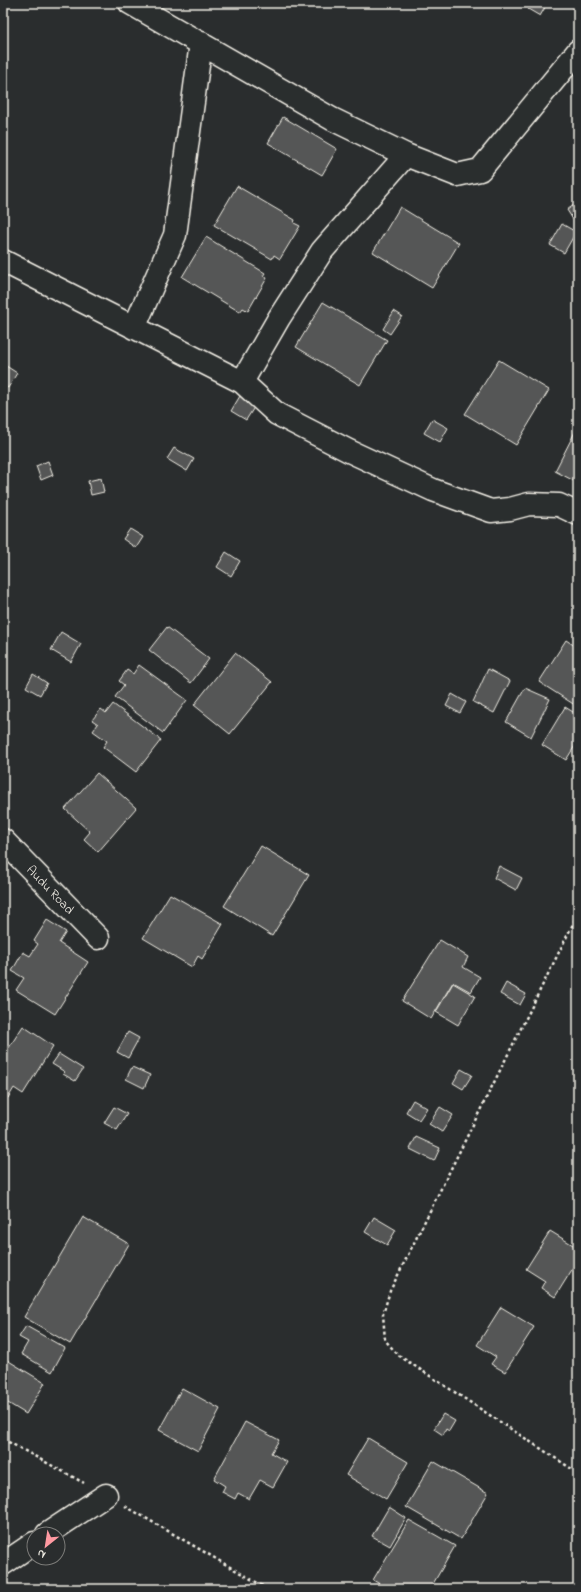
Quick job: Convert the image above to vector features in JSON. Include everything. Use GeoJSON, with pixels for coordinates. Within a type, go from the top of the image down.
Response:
{"type":"FeatureCollection","features":[{"type":"Feature","properties":{"kind":"street"},"geometry":{"type":"LineString","coordinates":[[130,3],[332,118],[406,155],[457,175],[480,170],[578,51]]}},
{"type":"Feature","properties":{"kind":"street"},"geometry":{"type":"LineString","coordinates":[[134,328],[175,235],[201,43]]}},
{"type":"Feature","properties":{"kind":"street"},"geometry":{"type":"LineString","coordinates":[[242,382],[279,318],[322,251],[406,155]]}},
{"type":"Feature","properties":{"kind":"street"},"geometry":{"type":"LineString","coordinates":[[3,261],[242,382],[277,414],[349,451],[433,490],[491,511],[510,509],[529,504],[559,505],[578,514]]}},
{"type":"Feature","properties":{"kind":"street","name":"Audu Road"},"geometry":{"type":"LineString","coordinates":[[3,840],[98,938]]}},
{"type":"Feature","properties":{"kind":"street"},"geometry":{"type":"LineString","coordinates":[[59,1526],[106,1494]]}},
{"type":"Feature","properties":{"kind":"street"},"geometry":{"type":"LineString","coordinates":[[3,1564],[26,1548]]}},
{"type":"Feature","properties":{"kind":"path"},"geometry":{"type":"LineString","coordinates":[[578,914],[390,1291],[383,1314],[385,1340],[398,1355],[578,1473]]}},
{"type":"Feature","properties":{"kind":"path"},"geometry":{"type":"LineString","coordinates":[[3,1440],[106,1494],[268,1589]]}},
{"type":"Feature","properties":{"kind":"path"},"geometry":{"type":"LineString","coordinates":[[576,1589],[578,1585]]}},
{"type":"Feature","properties":{"kind":"building"},"geometry":{"type":"Polygon","coordinates":[[[532,3],[547,4],[540,16],[528,9],[532,3]]]}},
{"type":"Feature","properties":{"kind":"building"},"geometry":{"type":"Polygon","coordinates":[[[283,117],[337,149],[322,175],[268,143],[283,117]]]}},
{"type":"Feature","properties":{"kind":"building"},"geometry":{"type":"Polygon","coordinates":[[[237,186],[295,220],[294,223],[300,226],[280,259],[274,255],[272,259],[214,225],[237,186]]]}},
{"type":"Feature","properties":{"kind":"building"},"geometry":{"type":"Polygon","coordinates":[[[578,202],[578,218],[574,221],[567,210],[578,202]]]}},
{"type":"Feature","properties":{"kind":"building"},"geometry":{"type":"Polygon","coordinates":[[[400,207],[459,243],[432,288],[373,252],[400,207]]]}},
{"type":"Feature","properties":{"kind":"building"},"geometry":{"type":"Polygon","coordinates":[[[562,224],[576,232],[564,253],[550,245],[562,224]]]}},
{"type":"Feature","properties":{"kind":"building"},"geometry":{"type":"Polygon","coordinates":[[[206,237],[265,273],[263,276],[267,278],[248,311],[243,308],[240,312],[182,277],[206,237]]]}},
{"type":"Feature","properties":{"kind":"building"},"geometry":{"type":"Polygon","coordinates":[[[323,302],[387,340],[360,385],[296,347],[323,302]]]}},
{"type":"Feature","properties":{"kind":"building"},"geometry":{"type":"Polygon","coordinates":[[[394,311],[402,316],[390,334],[383,329],[394,311]]]}},
{"type":"Feature","properties":{"kind":"building"},"geometry":{"type":"Polygon","coordinates":[[[499,360],[549,390],[516,445],[465,414],[499,360]]]}},
{"type":"Feature","properties":{"kind":"building"},"geometry":{"type":"Polygon","coordinates":[[[3,364],[17,373],[8,388],[3,385],[3,364]]]}},
{"type":"Feature","properties":{"kind":"building"},"geometry":{"type":"Polygon","coordinates":[[[240,396],[255,406],[246,420],[231,411],[240,396]]]}},
{"type":"Feature","properties":{"kind":"building"},"geometry":{"type":"Polygon","coordinates":[[[432,419],[448,428],[440,442],[424,433],[432,419]]]}},
{"type":"Feature","properties":{"kind":"building"},"geometry":{"type":"Polygon","coordinates":[[[578,426],[578,483],[555,471],[578,426]]]}},
{"type":"Feature","properties":{"kind":"building"},"geometry":{"type":"Polygon","coordinates":[[[174,448],[194,459],[187,471],[167,459],[174,448]]]}},
{"type":"Feature","properties":{"kind":"building"},"geometry":{"type":"Polygon","coordinates":[[[48,461],[53,475],[41,480],[36,466],[48,461]]]}},
{"type":"Feature","properties":{"kind":"building"},"geometry":{"type":"Polygon","coordinates":[[[101,478],[104,492],[91,495],[88,481],[101,478]]]}},
{"type":"Feature","properties":{"kind":"building"},"geometry":{"type":"Polygon","coordinates":[[[130,529],[143,537],[136,548],[123,539],[130,529]]]}},
{"type":"Feature","properties":{"kind":"building"},"geometry":{"type":"Polygon","coordinates":[[[226,552],[240,561],[231,576],[217,567],[226,552]]]}},
{"type":"Feature","properties":{"kind":"building"},"geometry":{"type":"Polygon","coordinates":[[[167,627],[209,659],[191,683],[149,650],[167,627]]]}},
{"type":"Feature","properties":{"kind":"building"},"geometry":{"type":"Polygon","coordinates":[[[61,632],[81,644],[71,662],[51,650],[61,632]]]}},
{"type":"Feature","properties":{"kind":"building"},"geometry":{"type":"Polygon","coordinates":[[[566,640],[578,648],[578,707],[539,682],[566,640]]]}},
{"type":"Feature","properties":{"kind":"building"},"geometry":{"type":"Polygon","coordinates":[[[235,653],[272,682],[230,734],[194,705],[235,653]]]}},
{"type":"Feature","properties":{"kind":"building"},"geometry":{"type":"Polygon","coordinates":[[[139,665],[187,700],[163,733],[115,697],[124,685],[119,681],[127,670],[133,674],[139,665]]]}},
{"type":"Feature","properties":{"kind":"building"},"geometry":{"type":"Polygon","coordinates":[[[488,669],[510,681],[494,713],[473,702],[488,669]]]}},
{"type":"Feature","properties":{"kind":"building"},"geometry":{"type":"Polygon","coordinates":[[[33,674],[47,683],[40,695],[26,687],[33,674]]]}},
{"type":"Feature","properties":{"kind":"building"},"geometry":{"type":"Polygon","coordinates":[[[525,688],[550,699],[531,737],[506,722],[525,688]]]}},
{"type":"Feature","properties":{"kind":"building"},"geometry":{"type":"Polygon","coordinates":[[[452,694],[466,702],[460,713],[446,706],[452,694]]]}},
{"type":"Feature","properties":{"kind":"building"},"geometry":{"type":"Polygon","coordinates":[[[113,704],[161,740],[136,772],[103,747],[107,741],[93,731],[98,724],[92,720],[101,709],[106,713],[113,704]]]}},
{"type":"Feature","properties":{"kind":"building"},"geometry":{"type":"Polygon","coordinates":[[[565,707],[578,715],[578,741],[566,760],[542,745],[565,707]]]}},
{"type":"Feature","properties":{"kind":"building"},"geometry":{"type":"Polygon","coordinates":[[[97,773],[136,808],[98,852],[84,839],[90,832],[65,809],[97,773]]]}},
{"type":"Feature","properties":{"kind":"building"},"geometry":{"type":"Polygon","coordinates":[[[261,846],[309,875],[272,936],[224,906],[261,846]]]}},
{"type":"Feature","properties":{"kind":"building"},"geometry":{"type":"Polygon","coordinates":[[[499,866],[522,878],[516,890],[494,878],[499,866]]]}},
{"type":"Feature","properties":{"kind":"building"},"geometry":{"type":"Polygon","coordinates":[[[170,894],[223,924],[202,959],[198,956],[192,967],[143,938],[170,894]]]}},
{"type":"Feature","properties":{"kind":"building"},"geometry":{"type":"Polygon","coordinates":[[[47,920],[66,932],[59,943],[88,962],[55,1014],[16,990],[24,978],[12,971],[23,952],[30,956],[38,944],[34,941],[47,920]]]}},
{"type":"Feature","properties":{"kind":"building"},"geometry":{"type":"Polygon","coordinates":[[[440,940],[468,957],[463,967],[480,977],[471,992],[453,982],[431,1019],[402,1001],[440,940]]]}},
{"type":"Feature","properties":{"kind":"building"},"geometry":{"type":"Polygon","coordinates":[[[453,983],[475,996],[458,1025],[436,1012],[453,983]]]}},
{"type":"Feature","properties":{"kind":"building"},"geometry":{"type":"Polygon","coordinates":[[[506,983],[526,994],[520,1005],[500,994],[506,983]]]}},
{"type":"Feature","properties":{"kind":"building"},"geometry":{"type":"Polygon","coordinates":[[[23,1026],[53,1046],[23,1094],[14,1088],[8,1098],[3,1094],[3,1057],[23,1026]]]}},
{"type":"Feature","properties":{"kind":"building"},"geometry":{"type":"Polygon","coordinates":[[[128,1032],[139,1038],[128,1058],[117,1052],[128,1032]]]}},
{"type":"Feature","properties":{"kind":"building"},"geometry":{"type":"Polygon","coordinates":[[[59,1054],[83,1069],[75,1081],[63,1074],[65,1072],[52,1064],[59,1054]]]}},
{"type":"Feature","properties":{"kind":"building"},"geometry":{"type":"Polygon","coordinates":[[[132,1067],[150,1075],[144,1088],[126,1079],[132,1067]]]}},
{"type":"Feature","properties":{"kind":"building"},"geometry":{"type":"Polygon","coordinates":[[[461,1069],[472,1075],[463,1089],[453,1083],[461,1069]]]}},
{"type":"Feature","properties":{"kind":"building"},"geometry":{"type":"Polygon","coordinates":[[[413,1100],[427,1108],[419,1120],[406,1112],[413,1100]]]}},
{"type":"Feature","properties":{"kind":"building"},"geometry":{"type":"Polygon","coordinates":[[[114,1107],[127,1114],[117,1130],[104,1123],[114,1107]]]}},
{"type":"Feature","properties":{"kind":"building"},"geometry":{"type":"Polygon","coordinates":[[[440,1107],[453,1115],[442,1132],[429,1124],[440,1107]]]}},
{"type":"Feature","properties":{"kind":"building"},"geometry":{"type":"Polygon","coordinates":[[[416,1137],[440,1148],[434,1161],[410,1149],[416,1137]]]}},
{"type":"Feature","properties":{"kind":"building"},"geometry":{"type":"Polygon","coordinates":[[[83,1217],[129,1244],[70,1344],[24,1317],[83,1217]]]}},
{"type":"Feature","properties":{"kind":"building"},"geometry":{"type":"Polygon","coordinates":[[[374,1217],[396,1230],[387,1245],[365,1232],[374,1217]]]}},
{"type":"Feature","properties":{"kind":"building"},"geometry":{"type":"Polygon","coordinates":[[[550,1231],[578,1248],[578,1260],[555,1297],[541,1288],[545,1281],[526,1269],[550,1231]]]}},
{"type":"Feature","properties":{"kind":"building"},"geometry":{"type":"Polygon","coordinates":[[[501,1307],[534,1327],[505,1372],[491,1364],[496,1357],[477,1345],[501,1307]]]}},
{"type":"Feature","properties":{"kind":"building"},"geometry":{"type":"Polygon","coordinates":[[[26,1326],[65,1348],[52,1372],[21,1354],[28,1342],[19,1337],[26,1326]]]}},
{"type":"Feature","properties":{"kind":"building"},"geometry":{"type":"Polygon","coordinates":[[[7,1360],[45,1383],[26,1414],[3,1400],[3,1380],[5,1377],[3,1375],[3,1366],[7,1360]]]}},
{"type":"Feature","properties":{"kind":"building"},"geometry":{"type":"Polygon","coordinates":[[[182,1388],[220,1409],[198,1451],[159,1430],[182,1388]]]}},
{"type":"Feature","properties":{"kind":"building"},"geometry":{"type":"Polygon","coordinates":[[[443,1414],[455,1421],[449,1431],[446,1429],[443,1435],[434,1429],[443,1414]]]}},
{"type":"Feature","properties":{"kind":"building"},"geometry":{"type":"Polygon","coordinates":[[[245,1422],[279,1440],[271,1453],[287,1462],[273,1487],[260,1480],[249,1499],[238,1493],[235,1499],[222,1492],[225,1486],[214,1479],[245,1422]]]}},
{"type":"Feature","properties":{"kind":"building"},"geometry":{"type":"Polygon","coordinates":[[[368,1438],[408,1462],[386,1499],[346,1475],[368,1438]]]}},
{"type":"Feature","properties":{"kind":"building"},"geometry":{"type":"Polygon","coordinates":[[[433,1461],[488,1493],[461,1539],[406,1507],[433,1461]]]}},
{"type":"Feature","properties":{"kind":"building"},"geometry":{"type":"Polygon","coordinates":[[[389,1507],[406,1518],[390,1546],[372,1536],[389,1507]]]}},
{"type":"Feature","properties":{"kind":"building"},"geometry":{"type":"Polygon","coordinates":[[[409,1520],[455,1546],[430,1589],[388,1589],[373,1580],[409,1520]]]}}]}
